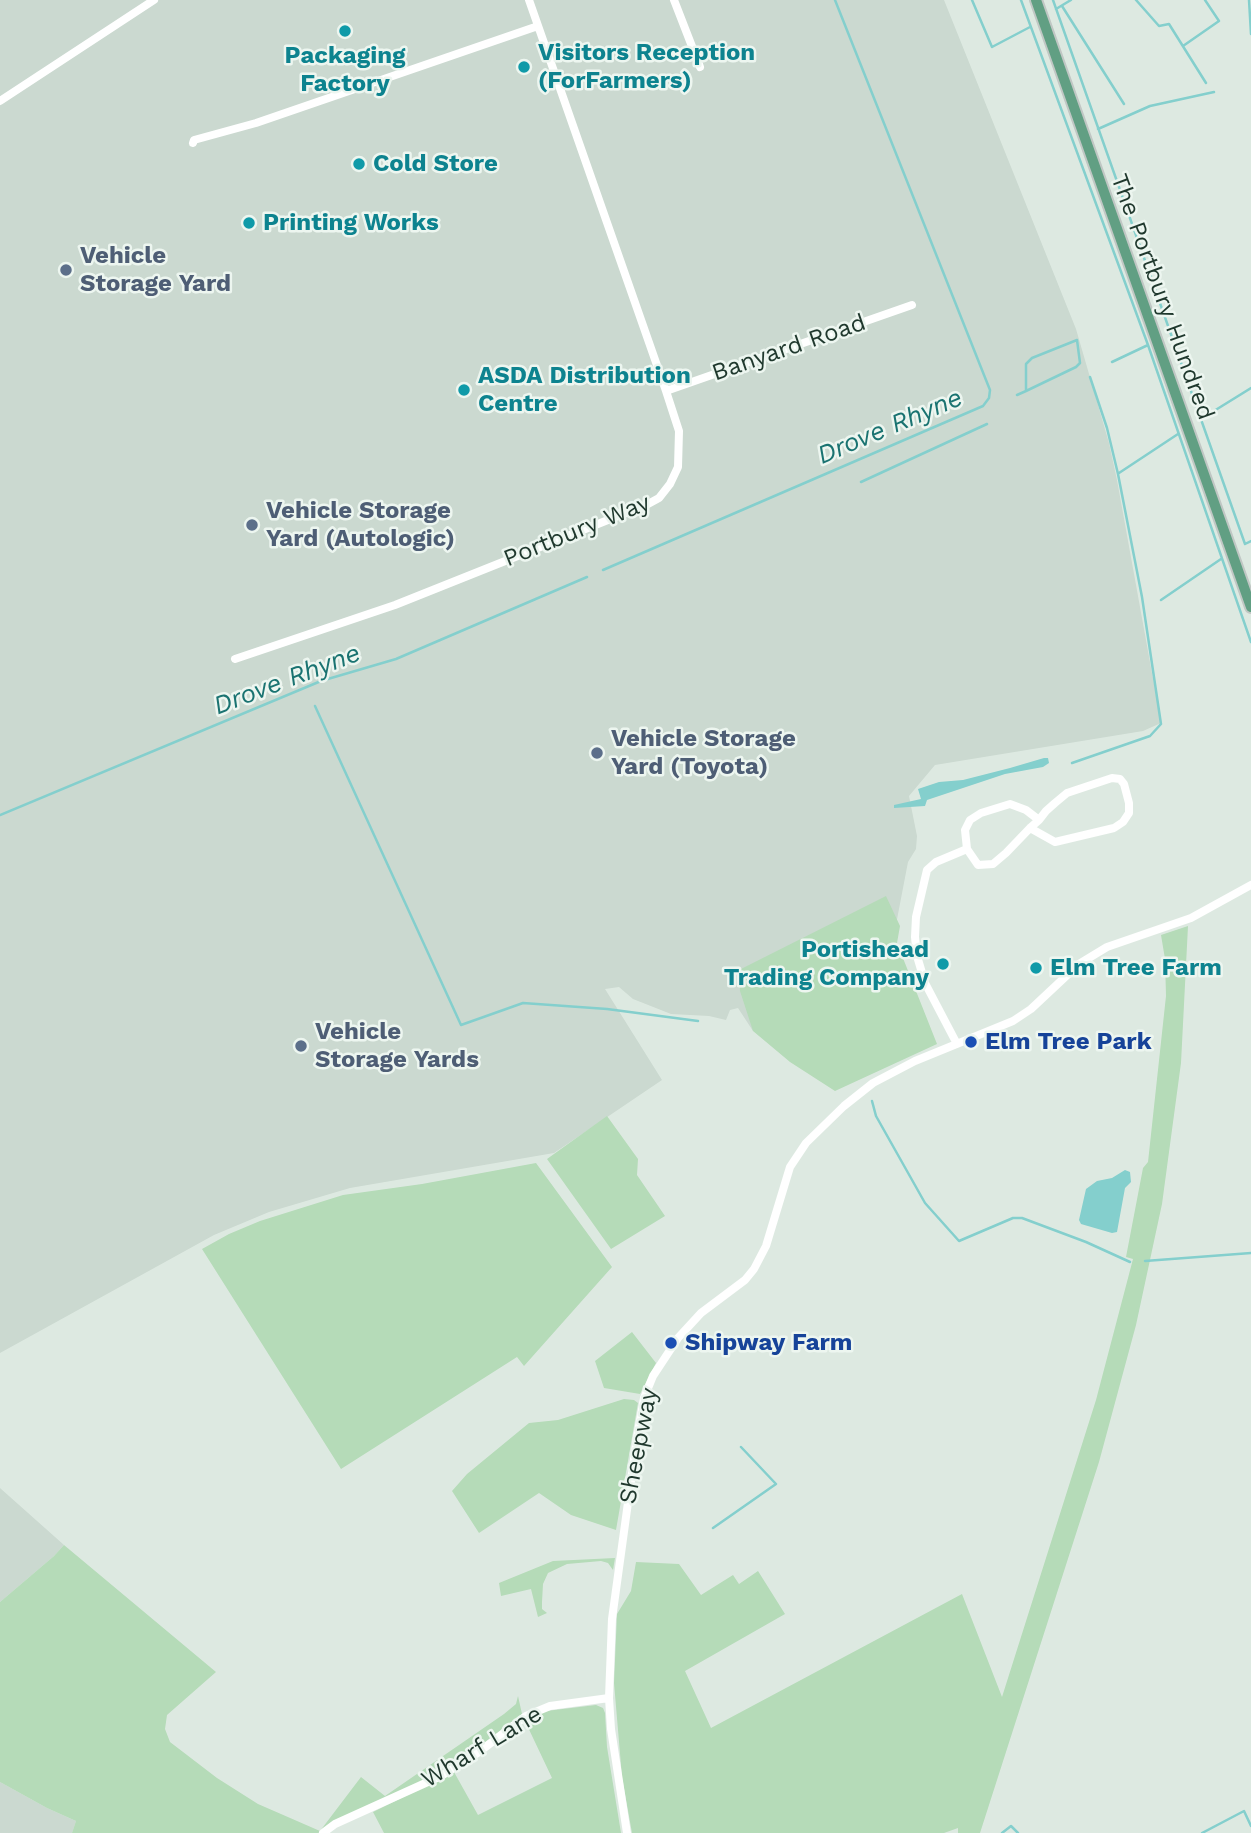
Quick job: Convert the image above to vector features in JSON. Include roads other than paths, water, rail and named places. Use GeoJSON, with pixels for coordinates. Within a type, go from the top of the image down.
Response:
{"type":"FeatureCollection","features":[{"type":"Feature","properties":{"kind":"main road","name":"The Portbury Hundred"},"geometry":{"type":"LineString","coordinates":[[1036,0],[1251,607]]}},
{"type":"Feature","properties":{"kind":"street"},"geometry":{"type":"LineString","coordinates":[[0,101],[153,0]]}},
{"type":"Feature","properties":{"kind":"street","name":"Portbury Way"},"geometry":{"type":"LineString","coordinates":[[235,659],[395,605],[576,534],[659,498],[678,467],[678,431],[666,391],[529,0]]}},
{"type":"Feature","properties":{"kind":"street"},"geometry":{"type":"LineString","coordinates":[[674,0],[700,67]]}},
{"type":"Feature","properties":{"kind":"street"},"geometry":{"type":"LineString","coordinates":[[193,143],[194,140],[256,123],[538,26]]}},
{"type":"Feature","properties":{"kind":"street","name":"Banyard Road"},"geometry":{"type":"LineString","coordinates":[[666,391],[912,305]]}},
{"type":"Feature","properties":{"kind":"street"},"geometry":{"type":"LineString","coordinates":[[1030,828],[1055,842],[1114,828],[1123,822],[1129,813],[1124,784],[1116,778],[1080,787],[1061,797],[1039,820],[1030,828],[993,864],[978,865],[967,849],[965,830],[970,820],[981,813],[1010,804],[1026,810],[1039,820]]}},
{"type":"Feature","properties":{"kind":"street"},"geometry":{"type":"LineString","coordinates":[[957,1044],[925,984],[917,956],[916,917],[927,870],[936,862],[967,849]]}},
{"type":"Feature","properties":{"kind":"street","name":"Sheepway"},"geometry":{"type":"LineString","coordinates":[[627,1833],[619,1794],[610,1698],[612,1619],[644,1398],[653,1376],[678,1338],[701,1313],[746,1280],[754,1269],[766,1246],[790,1167],[806,1143],[844,1106],[873,1083],[915,1061],[1013,1021],[1031,1009],[1079,964],[1107,947],[1191,918],[1251,885]]}},
{"type":"Feature","properties":{"kind":"street","name":"Wharf Lane"},"geometry":{"type":"LineString","coordinates":[[323,1833],[458,1767],[526,1716],[550,1706],[610,1698]]}},
{"type":"Feature","properties":{"kind":"water"},"geometry":{"type":"Polygon","coordinates":[[[1048,758],[1049,763],[1043,767],[1005,774],[927,800],[925,806],[894,808],[894,805],[921,799],[918,789],[939,782],[963,780],[1048,758]]]}},
{"type":"Feature","properties":{"kind":"water"},"geometry":{"type":"Polygon","coordinates":[[[1125,1170],[1130,1172],[1131,1182],[1125,1188],[1117,1232],[1081,1224],[1079,1220],[1086,1189],[1097,1181],[1112,1178],[1125,1170]]]}},
{"type":"Feature","properties":{"kind":"waterway","name":"Drove Rhyne"},"geometry":{"type":"LineString","coordinates":[[603,570],[983,406],[989,398],[990,390],[835,0]]}},
{"type":"Feature","properties":{"kind":"waterway"},"geometry":{"type":"LineString","coordinates":[[972,0],[992,47],[1030,27]]}},
{"type":"Feature","properties":{"kind":"waterway"},"geometry":{"type":"LineString","coordinates":[[1021,0],[1148,345],[1251,642]]}},
{"type":"Feature","properties":{"kind":"waterway"},"geometry":{"type":"LineString","coordinates":[[1053,0],[1245,544],[1251,541]]}},
{"type":"Feature","properties":{"kind":"waterway"},"geometry":{"type":"LineString","coordinates":[[1056,9],[1071,0]]}},
{"type":"Feature","properties":{"kind":"waterway"},"geometry":{"type":"LineString","coordinates":[[1136,0],[1159,26],[1169,24],[1206,83]]}},
{"type":"Feature","properties":{"kind":"waterway"},"geometry":{"type":"LineString","coordinates":[[1183,46],[1219,21],[1205,0]]}},
{"type":"Feature","properties":{"kind":"waterway"},"geometry":{"type":"LineString","coordinates":[[1249,0],[1251,34]]}},
{"type":"Feature","properties":{"kind":"waterway"},"geometry":{"type":"LineString","coordinates":[[1062,6],[1124,104]]}},
{"type":"Feature","properties":{"kind":"waterway"},"geometry":{"type":"LineString","coordinates":[[1098,129],[1150,106],[1214,92]]}},
{"type":"Feature","properties":{"kind":"waterway"},"geometry":{"type":"LineString","coordinates":[[1017,395],[1026,391],[1076,367],[1080,363],[1077,340],[1032,358],[1026,364],[1026,391]]}},
{"type":"Feature","properties":{"kind":"waterway"},"geometry":{"type":"LineString","coordinates":[[1112,362],[1148,345]]}},
{"type":"Feature","properties":{"kind":"waterway"},"geometry":{"type":"LineString","coordinates":[[1072,763],[1150,736],[1161,724],[1142,597],[1118,474],[1107,428],[1090,377]]}},
{"type":"Feature","properties":{"kind":"waterway"},"geometry":{"type":"LineString","coordinates":[[1201,419],[1251,388]]}},
{"type":"Feature","properties":{"kind":"waterway"},"geometry":{"type":"LineString","coordinates":[[861,482],[987,424]]}},
{"type":"Feature","properties":{"kind":"waterway"},"geometry":{"type":"LineString","coordinates":[[1119,473],[1178,434]]}},
{"type":"Feature","properties":{"kind":"waterway"},"geometry":{"type":"LineString","coordinates":[[1161,600],[1221,559]]}},
{"type":"Feature","properties":{"kind":"waterway","name":"Drove Rhyne"},"geometry":{"type":"LineString","coordinates":[[0,815],[321,681],[396,659],[587,577]]}},
{"type":"Feature","properties":{"kind":"waterway"},"geometry":{"type":"LineString","coordinates":[[315,706],[461,1025],[523,1003],[607,1009],[698,1021]]}},
{"type":"Feature","properties":{"kind":"waterway"},"geometry":{"type":"LineString","coordinates":[[872,1101],[876,1116],[925,1203],[959,1241],[1013,1218],[1022,1218],[1130,1262]]}},
{"type":"Feature","properties":{"kind":"waterway"},"geometry":{"type":"LineString","coordinates":[[1145,1261],[1251,1253]]}},
{"type":"Feature","properties":{"kind":"waterway"},"geometry":{"type":"LineString","coordinates":[[713,1528],[776,1484],[741,1447]]}},
{"type":"Feature","properties":{"kind":"waterway"},"geometry":{"type":"LineString","coordinates":[[1202,1833],[1244,1811],[1251,1826]]}},
{"type":"Feature","properties":{"kind":"waterway"},"geometry":{"type":"LineString","coordinates":[[1002,1833],[1011,1826],[1018,1833]]}},
{"type":"Feature","properties":{"kind":"place","name":"Packaging Factory"},"geometry":{"type":"Point","coordinates":[345,31]}},
{"type":"Feature","properties":{"kind":"place","name":"Visitors Reception (ForFarmers)"},"geometry":{"type":"Point","coordinates":[524,67]}},
{"type":"Feature","properties":{"kind":"place","name":"Cold Store"},"geometry":{"type":"Point","coordinates":[359,164]}},
{"type":"Feature","properties":{"kind":"place","name":"Printing Works"},"geometry":{"type":"Point","coordinates":[249,223]}},
{"type":"Feature","properties":{"kind":"place","name":"Vehicle Storage Yard"},"geometry":{"type":"Point","coordinates":[66,270]}},
{"type":"Feature","properties":{"kind":"place","name":"ASDA Distribution Centre"},"geometry":{"type":"Point","coordinates":[464,390]}},
{"type":"Feature","properties":{"kind":"place","name":"Vehicle Storage Yard (Autologic)"},"geometry":{"type":"Point","coordinates":[252,525]}},
{"type":"Feature","properties":{"kind":"place","name":"Vehicle Storage Yard (Toyota)"},"geometry":{"type":"Point","coordinates":[597,753]}},
{"type":"Feature","properties":{"kind":"place","name":"Portishead Trading Company"},"geometry":{"type":"Point","coordinates":[943,964]}},
{"type":"Feature","properties":{"kind":"place","name":"Elm Tree Farm"},"geometry":{"type":"Point","coordinates":[1036,968]}},
{"type":"Feature","properties":{"kind":"place","name":"Elm Tree Park"},"geometry":{"type":"Point","coordinates":[971,1042]}},
{"type":"Feature","properties":{"kind":"place","name":"Vehicle Storage Yards"},"geometry":{"type":"Point","coordinates":[301,1046]}},
{"type":"Feature","properties":{"kind":"place","name":"Shipway Farm"},"geometry":{"type":"Point","coordinates":[671,1343]}}]}
